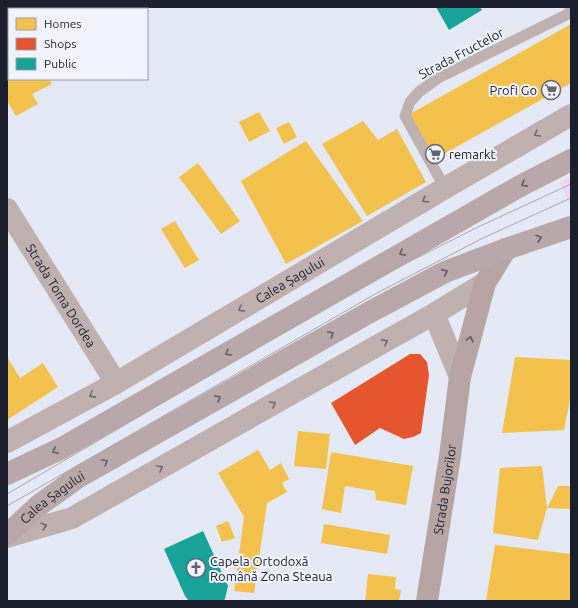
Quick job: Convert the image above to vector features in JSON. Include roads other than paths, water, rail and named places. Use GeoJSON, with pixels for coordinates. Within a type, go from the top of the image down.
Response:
{"type":"FeatureCollection","features":[{"type":"Feature","properties":{"kind":"main road"},"geometry":{"type":"LineString","coordinates":[[7,474],[62,448],[484,206],[571,160]]}},
{"type":"Feature","properties":{"kind":"main road","name":"Calea Șagului"},"geometry":{"type":"LineString","coordinates":[[7,536],[38,506],[77,478],[363,316],[445,272],[506,248],[571,227]]}},
{"type":"Feature","properties":{"kind":"main road","name":"Strada Bujorilor"},"geometry":{"type":"LineString","coordinates":[[427,601],[450,456],[460,377],[485,283],[506,248]]}},
{"type":"Feature","properties":{"kind":"street","name":"Calea Șagului"},"geometry":{"type":"LineString","coordinates":[[7,442],[116,383],[571,115]]}},
{"type":"Feature","properties":{"kind":"street","name":"Strada Toma Dordea"},"geometry":{"type":"LineString","coordinates":[[7,208],[116,383]]}},
{"type":"Feature","properties":{"kind":"street","name":"Calea Șagului"},"geometry":{"type":"LineString","coordinates":[[7,536],[72,518],[434,314],[485,283]]}},
{"type":"Feature","properties":{"kind":"street","name":"Strada Bujorilor"},"geometry":{"type":"LineString","coordinates":[[434,314],[460,377]]}},
{"type":"Feature","properties":{"kind":"lane","name":"Strada Fructelor"},"geometry":{"type":"LineString","coordinates":[[445,188],[405,116],[410,102],[419,92],[438,78],[568,14],[571,9]]}},
{"type":"Feature","properties":{"kind":"tram line"},"geometry":{"type":"LineString","coordinates":[[7,494],[369,282],[478,227],[571,184]]}},
{"type":"Feature","properties":{"kind":"tram line"},"geometry":{"type":"LineString","coordinates":[[7,506],[377,293],[483,238],[571,198]]}},
{"type":"Feature","properties":{"kind":"place","name":"Profi Go"},"geometry":{"type":"Point","coordinates":[551,90]}},
{"type":"Feature","properties":{"kind":"place","name":"remarkt"},"geometry":{"type":"Point","coordinates":[435,154]}},
{"type":"Feature","properties":{"kind":"place","name":"Capela Ortodoxă Română Zona Steaua"},"geometry":{"type":"Point","coordinates":[196,568]}}]}
